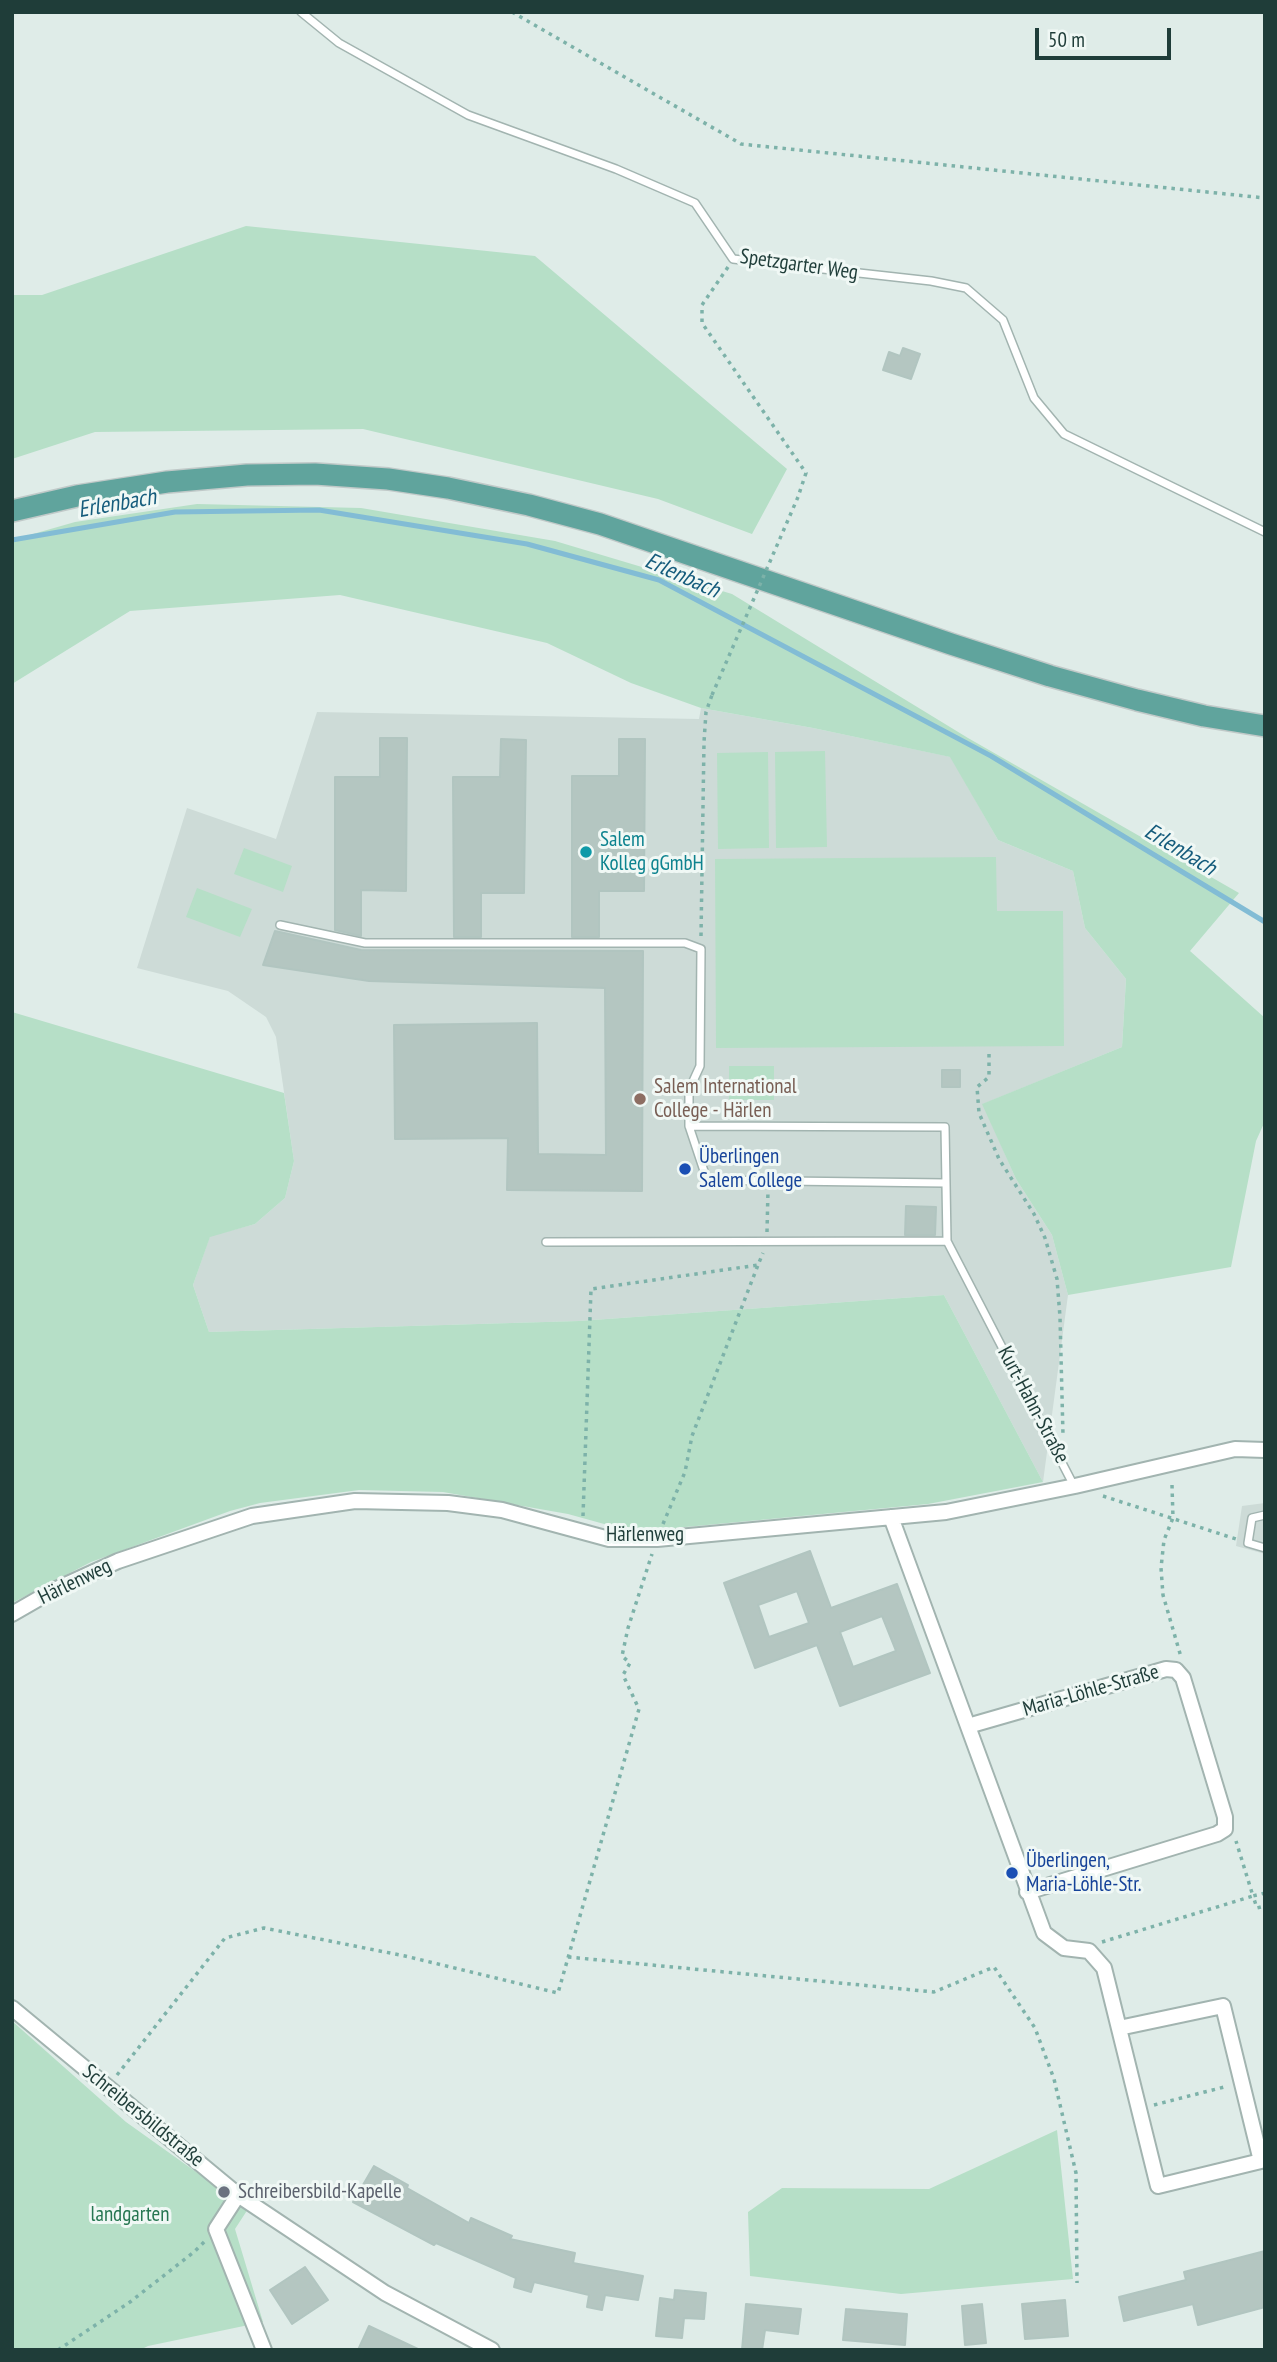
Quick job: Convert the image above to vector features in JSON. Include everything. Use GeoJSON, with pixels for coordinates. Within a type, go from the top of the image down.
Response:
{"type":"FeatureCollection","features":[{"type":"Feature","properties":{"kind":"main road"},"geometry":{"type":"LineString","coordinates":[[12,511],[77,496],[167,482],[247,475],[315,474],[388,479],[449,488],[600,524],[1050,676],[1204,716],[1265,726]]}},
{"type":"Feature","properties":{"kind":"street","name":"Kurt-Hahn-Straße"},"geometry":{"type":"LineString","coordinates":[[1075,1486],[1235,1449],[1265,1450]]}},
{"type":"Feature","properties":{"kind":"street","name":"Härlenweg"},"geometry":{"type":"LineString","coordinates":[[12,1614],[52,1591],[118,1560],[252,1516],[355,1500],[448,1503],[502,1510],[609,1539],[657,1539],[946,1512],[1075,1486]]}},
{"type":"Feature","properties":{"kind":"street"},"geometry":{"type":"LineString","coordinates":[[891,1517],[1044,1933],[1064,1948],[1089,1951],[1104,1968],[1158,2186],[1261,2161],[1223,2006],[1119,2028]]}},
{"type":"Feature","properties":{"kind":"street","name":"Maria-Löhle-Straße"},"geometry":{"type":"LineString","coordinates":[[968,1726],[1166,1669],[1176,1670],[1183,1678],[1225,1817],[1225,1829]]}},
{"type":"Feature","properties":{"kind":"street"},"geometry":{"type":"LineString","coordinates":[[1027,1892],[1217,1834],[1225,1829]]}},
{"type":"Feature","properties":{"kind":"street","name":"Schreibersbildstraße"},"geometry":{"type":"LineString","coordinates":[[12,2008],[238,2195],[385,2294],[492,2350]]}},
{"type":"Feature","properties":{"kind":"street"},"geometry":{"type":"LineString","coordinates":[[238,2195],[216,2229],[264,2350]]}},
{"type":"Feature","properties":{"kind":"lane","name":"Spetzgarter Weg"},"geometry":{"type":"LineString","coordinates":[[301,12],[339,43],[468,115],[616,169],[695,203],[733,259],[931,281],[966,288],[1003,320],[1034,398],[1064,434],[1265,532]]}},
{"type":"Feature","properties":{"kind":"lane"},"geometry":{"type":"LineString","coordinates":[[280,925],[365,943],[685,943],[701,948],[700,1066],[689,1090],[689,1126],[707,1180],[945,1183]]}},
{"type":"Feature","properties":{"kind":"lane","name":"Kurt-Hahn-Straße"},"geometry":{"type":"LineString","coordinates":[[689,1126],[945,1127],[947,1241],[1075,1486]]}},
{"type":"Feature","properties":{"kind":"lane"},"geometry":{"type":"LineString","coordinates":[[546,1242],[947,1241]]}},
{"type":"Feature","properties":{"kind":"lane"},"geometry":{"type":"LineString","coordinates":[[1265,1515],[1252,1518],[1248,1543],[1265,1548]]}},
{"type":"Feature","properties":{"kind":"path"},"geometry":{"type":"LineString","coordinates":[[512,12],[741,144],[1265,198]]}},
{"type":"Feature","properties":{"kind":"path"},"geometry":{"type":"LineString","coordinates":[[701,948],[706,712],[806,473],[702,323],[702,305],[733,259]]}},
{"type":"Feature","properties":{"kind":"path"},"geometry":{"type":"LineString","coordinates":[[989,1054],[989,1077],[977,1087],[979,1113],[999,1159],[1034,1214],[1045,1238],[1057,1279],[1063,1436],[1056,1450]]}},
{"type":"Feature","properties":{"kind":"path"},"geometry":{"type":"LineString","coordinates":[[107,2088],[225,1938],[264,1928],[405,1956],[558,1993],[639,1709],[623,1675],[630,1663],[622,1656],[628,1628],[657,1539],[685,1472],[692,1436],[767,1242],[769,1181]]}},
{"type":"Feature","properties":{"kind":"path"},"geometry":{"type":"LineString","coordinates":[[582,1532],[591,1289],[758,1265]]}},
{"type":"Feature","properties":{"kind":"path"},"geometry":{"type":"LineString","coordinates":[[1172,1485],[1172,1518],[1164,1540],[1161,1569],[1163,1595],[1181,1654],[1176,1670]]}},
{"type":"Feature","properties":{"kind":"path"},"geometry":{"type":"LineString","coordinates":[[1075,1486],[1248,1543]]}},
{"type":"Feature","properties":{"kind":"path"},"geometry":{"type":"LineString","coordinates":[[1225,1829],[1235,1838],[1256,1908],[1265,1906]]}},
{"type":"Feature","properties":{"kind":"path"},"geometry":{"type":"LineString","coordinates":[[1089,1951],[1096,1944],[1265,1893]]}},
{"type":"Feature","properties":{"kind":"path"},"geometry":{"type":"LineString","coordinates":[[568,1957],[934,1992],[994,1967],[1035,2028],[1054,2079],[1076,2173],[1077,2283]]}},
{"type":"Feature","properties":{"kind":"path"},"geometry":{"type":"LineString","coordinates":[[1139,2109],[1242,2083]]}},
{"type":"Feature","properties":{"kind":"path"},"geometry":{"type":"LineString","coordinates":[[58,2350],[130,2302],[194,2252],[216,2229]]}},
{"type":"Feature","properties":{"kind":"shaded area","name":"Salem International College - Härlen"},"geometry":{"type":"Polygon","coordinates":[[[701,708],[951,757],[998,840],[1073,871],[1085,928],[1126,979],[1122,1047],[983,1104],[1016,1179],[1052,1235],[1068,1295],[1043,1482],[944,1295],[579,1321],[209,1332],[193,1285],[210,1236],[255,1224],[285,1198],[294,1161],[276,1037],[266,1017],[228,991],[137,968],[187,808],[276,839],[317,712],[699,719],[701,708]]]}},
{"type":"Feature","properties":{"kind":"shaded area"},"geometry":{"type":"Polygon","coordinates":[[[1265,1503],[1265,1554],[1236,1546],[1242,1506],[1265,1503]]]}},
{"type":"Feature","properties":{"kind":"green space"},"geometry":{"type":"Polygon","coordinates":[[[246,226],[535,256],[787,469],[752,534],[658,499],[363,429],[95,432],[12,459],[12,295],[42,295],[246,226]]]}},
{"type":"Feature","properties":{"kind":"green space"},"geometry":{"type":"Polygon","coordinates":[[[197,504],[361,508],[555,541],[732,594],[968,738],[1239,893],[1190,951],[1265,1018],[1265,1121],[1256,1141],[1231,1267],[1068,1295],[1052,1235],[1016,1179],[982,1104],[1122,1047],[1126,979],[1085,928],[1073,871],[998,840],[950,757],[701,708],[631,683],[547,643],[340,595],[130,611],[12,684],[12,540],[75,522],[197,504]]]}},
{"type":"Feature","properties":{"kind":"green space"},"geometry":{"type":"Polygon","coordinates":[[[825,751],[827,847],[776,848],[775,752],[825,751]]]}},
{"type":"Feature","properties":{"kind":"green space"},"geometry":{"type":"Polygon","coordinates":[[[768,752],[769,848],[718,849],[717,753],[768,752]]]}},
{"type":"Feature","properties":{"kind":"green space"},"geometry":{"type":"Polygon","coordinates":[[[244,848],[292,866],[283,892],[234,874],[244,848]]]}},
{"type":"Feature","properties":{"kind":"green space"},"geometry":{"type":"Polygon","coordinates":[[[996,857],[997,911],[1063,911],[1064,1046],[716,1048],[715,859],[996,857]]]}},
{"type":"Feature","properties":{"kind":"green space"},"geometry":{"type":"Polygon","coordinates":[[[197,888],[252,909],[240,937],[186,917],[197,888]]]}},
{"type":"Feature","properties":{"kind":"green space"},"geometry":{"type":"Polygon","coordinates":[[[12,1012],[284,1093],[294,1161],[285,1198],[255,1224],[210,1237],[193,1285],[209,1332],[579,1321],[944,1295],[1043,1482],[928,1504],[633,1532],[568,1514],[443,1492],[359,1490],[260,1503],[230,1511],[91,1562],[12,1603],[12,1012]]]}},
{"type":"Feature","properties":{"kind":"green space"},"geometry":{"type":"Polygon","coordinates":[[[729,1066],[774,1066],[774,1100],[729,1100],[729,1066]]]}},
{"type":"Feature","properties":{"kind":"green space","name":"landgarten"},"geometry":{"type":"Polygon","coordinates":[[[12,2021],[126,2122],[248,2209],[235,2229],[263,2322],[148,2346],[140,2350],[12,2350],[12,2021]]]}},
{"type":"Feature","properties":{"kind":"green space"},"geometry":{"type":"Polygon","coordinates":[[[1057,2130],[1073,2279],[901,2294],[750,2276],[748,2212],[782,2188],[929,2189],[1057,2130]]]}},
{"type":"Feature","properties":{"kind":"building"},"geometry":{"type":"Polygon","coordinates":[[[903,348],[920,354],[911,379],[883,370],[889,352],[900,356],[903,348]]]}},
{"type":"Feature","properties":{"kind":"building"},"geometry":{"type":"Polygon","coordinates":[[[380,738],[407,738],[406,891],[361,890],[361,936],[335,930],[335,777],[380,777],[380,738]]]}},
{"type":"Feature","properties":{"kind":"building"},"geometry":{"type":"Polygon","coordinates":[[[501,739],[526,740],[524,893],[481,893],[481,937],[454,937],[453,777],[500,777],[501,739]]]}},
{"type":"Feature","properties":{"kind":"building"},"geometry":{"type":"Polygon","coordinates":[[[619,739],[645,739],[644,891],[599,891],[599,937],[572,937],[572,776],[619,776],[619,739]]]}},
{"type":"Feature","properties":{"kind":"building"},"geometry":{"type":"Polygon","coordinates":[[[275,931],[361,950],[643,951],[642,1191],[507,1190],[508,1138],[395,1139],[394,1025],[537,1023],[538,1154],[606,1155],[605,988],[369,981],[263,965],[275,931]]]}},
{"type":"Feature","properties":{"kind":"building"},"geometry":{"type":"Polygon","coordinates":[[[942,1070],[960,1070],[960,1087],[942,1087],[942,1070]]]}},
{"type":"Feature","properties":{"kind":"building"},"geometry":{"type":"Polygon","coordinates":[[[906,1206],[936,1207],[935,1235],[905,1235],[906,1206]]]}},
{"type":"Feature","properties":{"kind":"building"},"geometry":{"type":"Polygon","coordinates":[[[810,1551],[831,1608],[897,1584],[930,1673],[840,1706],[817,1645],[755,1668],[724,1583],[810,1551]],[[797,1591],[758,1605],[769,1637],[809,1623],[797,1591]],[[882,1616],[840,1632],[853,1667],[896,1651],[882,1616]]]}},
{"type":"Feature","properties":{"kind":"building"},"geometry":{"type":"Polygon","coordinates":[[[374,2166],[469,2223],[471,2218],[512,2236],[510,2239],[575,2253],[573,2263],[643,2276],[638,2300],[605,2295],[602,2310],[587,2307],[589,2295],[534,2282],[531,2292],[514,2287],[516,2278],[436,2243],[434,2245],[353,2202],[374,2166]]]}},
{"type":"Feature","properties":{"kind":"building"},"geometry":{"type":"Polygon","coordinates":[[[1265,2251],[1265,2307],[1198,2325],[1193,2304],[1124,2321],[1119,2297],[1186,2280],[1184,2272],[1265,2251]]]}},
{"type":"Feature","properties":{"kind":"building"},"geometry":{"type":"Polygon","coordinates":[[[305,2267],[328,2300],[292,2324],[270,2290],[305,2267]]]}},
{"type":"Feature","properties":{"kind":"building"},"geometry":{"type":"Polygon","coordinates":[[[675,2290],[706,2293],[704,2319],[684,2318],[682,2338],[656,2336],[660,2298],[674,2300],[675,2290]]]}},
{"type":"Feature","properties":{"kind":"building"},"geometry":{"type":"Polygon","coordinates":[[[1065,2300],[1068,2336],[1025,2339],[1022,2304],[1065,2300]]]}},
{"type":"Feature","properties":{"kind":"building"},"geometry":{"type":"Polygon","coordinates":[[[746,2304],[801,2309],[798,2334],[765,2330],[762,2350],[742,2350],[746,2304]]]}},
{"type":"Feature","properties":{"kind":"building"},"geometry":{"type":"Polygon","coordinates":[[[982,2304],[986,2343],[965,2345],[962,2306],[982,2304]]]}},
{"type":"Feature","properties":{"kind":"building"},"geometry":{"type":"Polygon","coordinates":[[[846,2309],[907,2314],[905,2345],[843,2340],[846,2309]]]}},
{"type":"Feature","properties":{"kind":"building"},"geometry":{"type":"Polygon","coordinates":[[[369,2326],[420,2350],[358,2350],[369,2326]]]}},
{"type":"Feature","properties":{"kind":"waterway","name":"Erlenbach"},"geometry":{"type":"LineString","coordinates":[[12,540],[175,512],[319,510],[527,544],[659,580],[991,756],[1265,922]]}},
{"type":"Feature","properties":{"kind":"place","name":"Salem Kolleg gGmbH"},"geometry":{"type":"Point","coordinates":[586,852]}},
{"type":"Feature","properties":{"kind":"place","name":"Salem International College - Härlen"},"geometry":{"type":"Point","coordinates":[640,1099]}},
{"type":"Feature","properties":{"kind":"place","name":"Überlingen Salem College"},"geometry":{"type":"Point","coordinates":[685,1169]}},
{"type":"Feature","properties":{"kind":"place","name":"Überlingen, Maria-Löhle-Str."},"geometry":{"type":"Point","coordinates":[1012,1873]}},
{"type":"Feature","properties":{"kind":"place","name":"Schreibersbild-Kapelle"},"geometry":{"type":"Point","coordinates":[224,2192]}}]}
